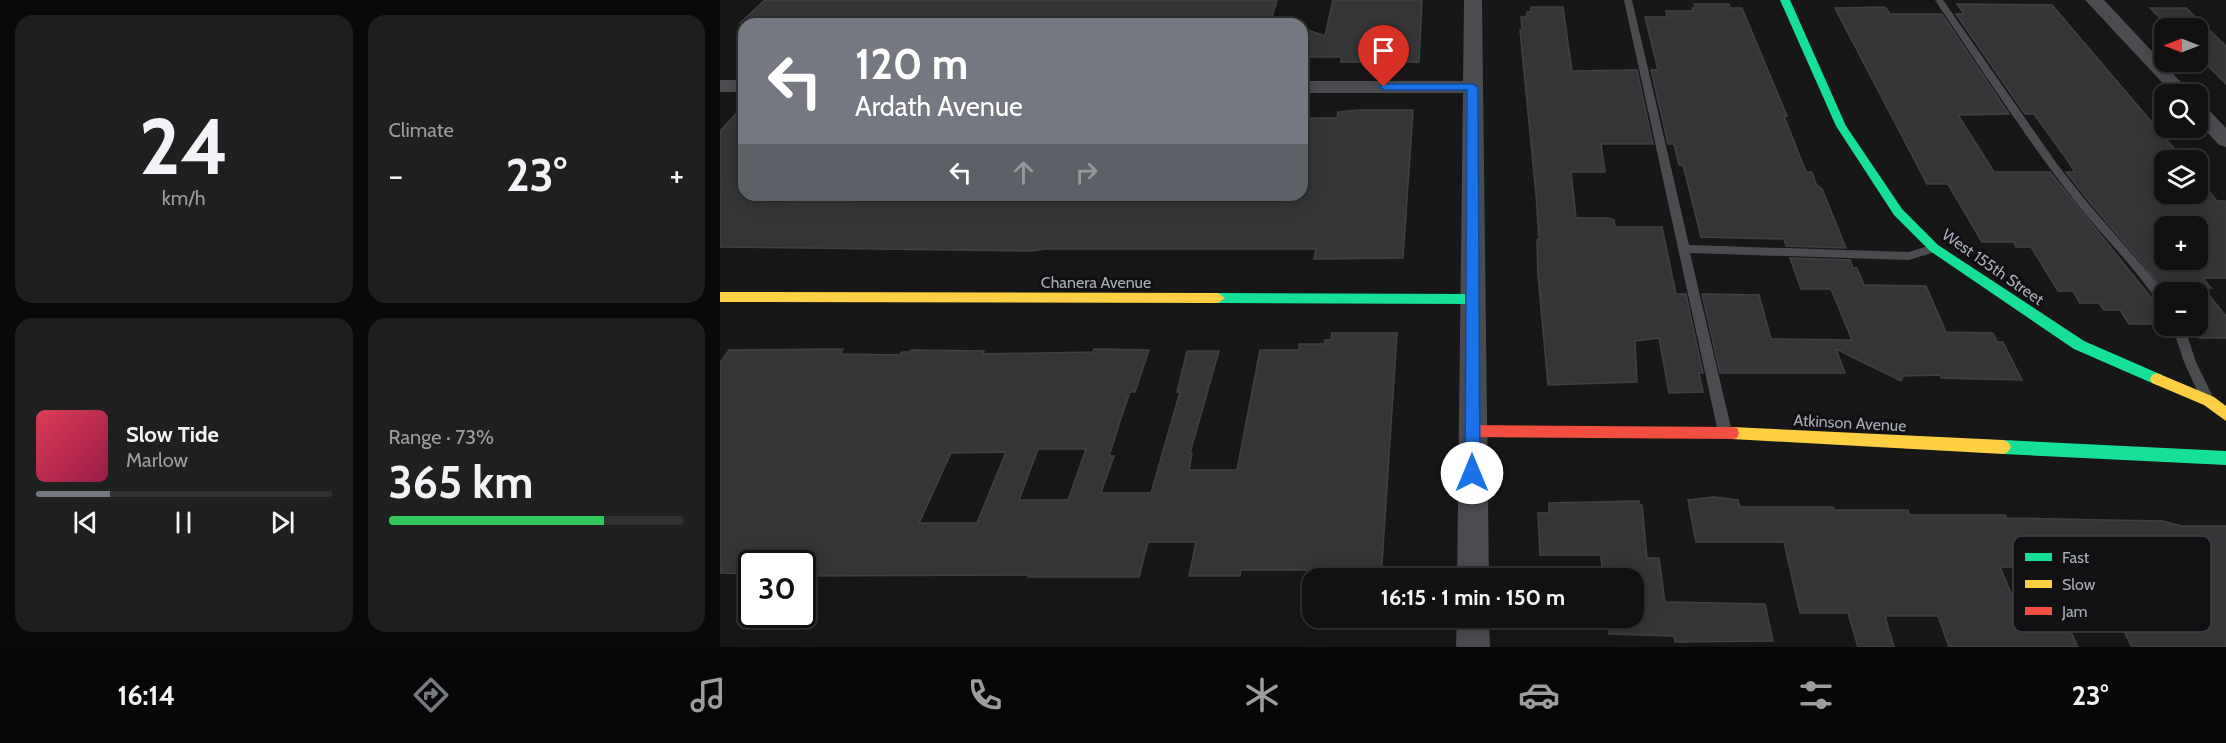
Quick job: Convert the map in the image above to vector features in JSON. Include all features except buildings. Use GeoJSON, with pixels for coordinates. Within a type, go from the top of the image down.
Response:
{"type":"FeatureCollection","features":[{"type":"Feature","properties":{"kind":"street"},"geometry":{"type":"LineString","coordinates":[[1473,0],[1473,568]]}},
{"type":"Feature","properties":{"kind":"street","name":"West 155th Street"},"geometry":{"type":"LineString","coordinates":[[1785,0],[1841,126],[1898,212],[1934,248],[2029,314],[2079,345],[2209,401],[2226,415]]}},
{"type":"Feature","properties":{"kind":"street"},"geometry":{"type":"LineString","coordinates":[[2094,0],[2174,84]]}},
{"type":"Feature","properties":{"kind":"street"},"geometry":{"type":"LineString","coordinates":[[720,86],[738,86]]}},
{"type":"Feature","properties":{"kind":"street"},"geometry":{"type":"LineString","coordinates":[[1308,87],[1473,87]]}},
{"type":"Feature","properties":{"kind":"street"},"geometry":{"type":"LineString","coordinates":[[2208,121],[2226,140]]}},
{"type":"Feature","properties":{"kind":"street","name":"Chanera Avenue"},"geometry":{"type":"LineString","coordinates":[[720,297],[1472,299]]}},
{"type":"Feature","properties":{"kind":"street","name":"Atkinson Avenue"},"geometry":{"type":"LineString","coordinates":[[1472,430],[1726,433],[2226,458]]}},
{"type":"Feature","properties":{"kind":"street"},"geometry":{"type":"LineString","coordinates":[[1473,628],[1473,647]]}},
{"type":"Feature","properties":{"kind":"lane"},"geometry":{"type":"LineString","coordinates":[[1628,0],[1726,433]]}},
{"type":"Feature","properties":{"kind":"lane"},"geometry":{"type":"LineString","coordinates":[[1939,0],[2072,191],[2154,284]]}},
{"type":"Feature","properties":{"kind":"lane"},"geometry":{"type":"LineString","coordinates":[[1686,249],[1909,256],[1934,248]]}},
{"type":"Feature","properties":{"kind":"lane"},"geometry":{"type":"LineString","coordinates":[[2181,336],[2190,362],[2209,401]]}},
{"type":"Feature","properties":{"kind":"traffic: fast"},"geometry":{"type":"LineString","coordinates":[[1785,0],[1841,126],[1898,212],[1934,248],[2079,345],[2157,379]]}},
{"type":"Feature","properties":{"kind":"traffic: fast"},"geometry":{"type":"LineString","coordinates":[[1218,298],[1472,299]]}},
{"type":"Feature","properties":{"kind":"traffic: fast"},"geometry":{"type":"LineString","coordinates":[[2003,447],[2226,458]]}},
{"type":"Feature","properties":{"kind":"traffic: slow"},"geometry":{"type":"LineString","coordinates":[[720,297],[1218,298]]}},
{"type":"Feature","properties":{"kind":"traffic: slow"},"geometry":{"type":"LineString","coordinates":[[2157,379],[2209,401],[2226,415]]}},
{"type":"Feature","properties":{"kind":"traffic: slow"},"geometry":{"type":"LineString","coordinates":[[1732,433],[2003,447]]}},
{"type":"Feature","properties":{"kind":"traffic: jam"},"geometry":{"type":"LineString","coordinates":[[1472,431],[1732,433]]}},
{"type":"Feature","properties":{"kind":"route"},"geometry":{"type":"LineString","coordinates":[[1384,87],[1473,87],[1472,473]]}}]}
